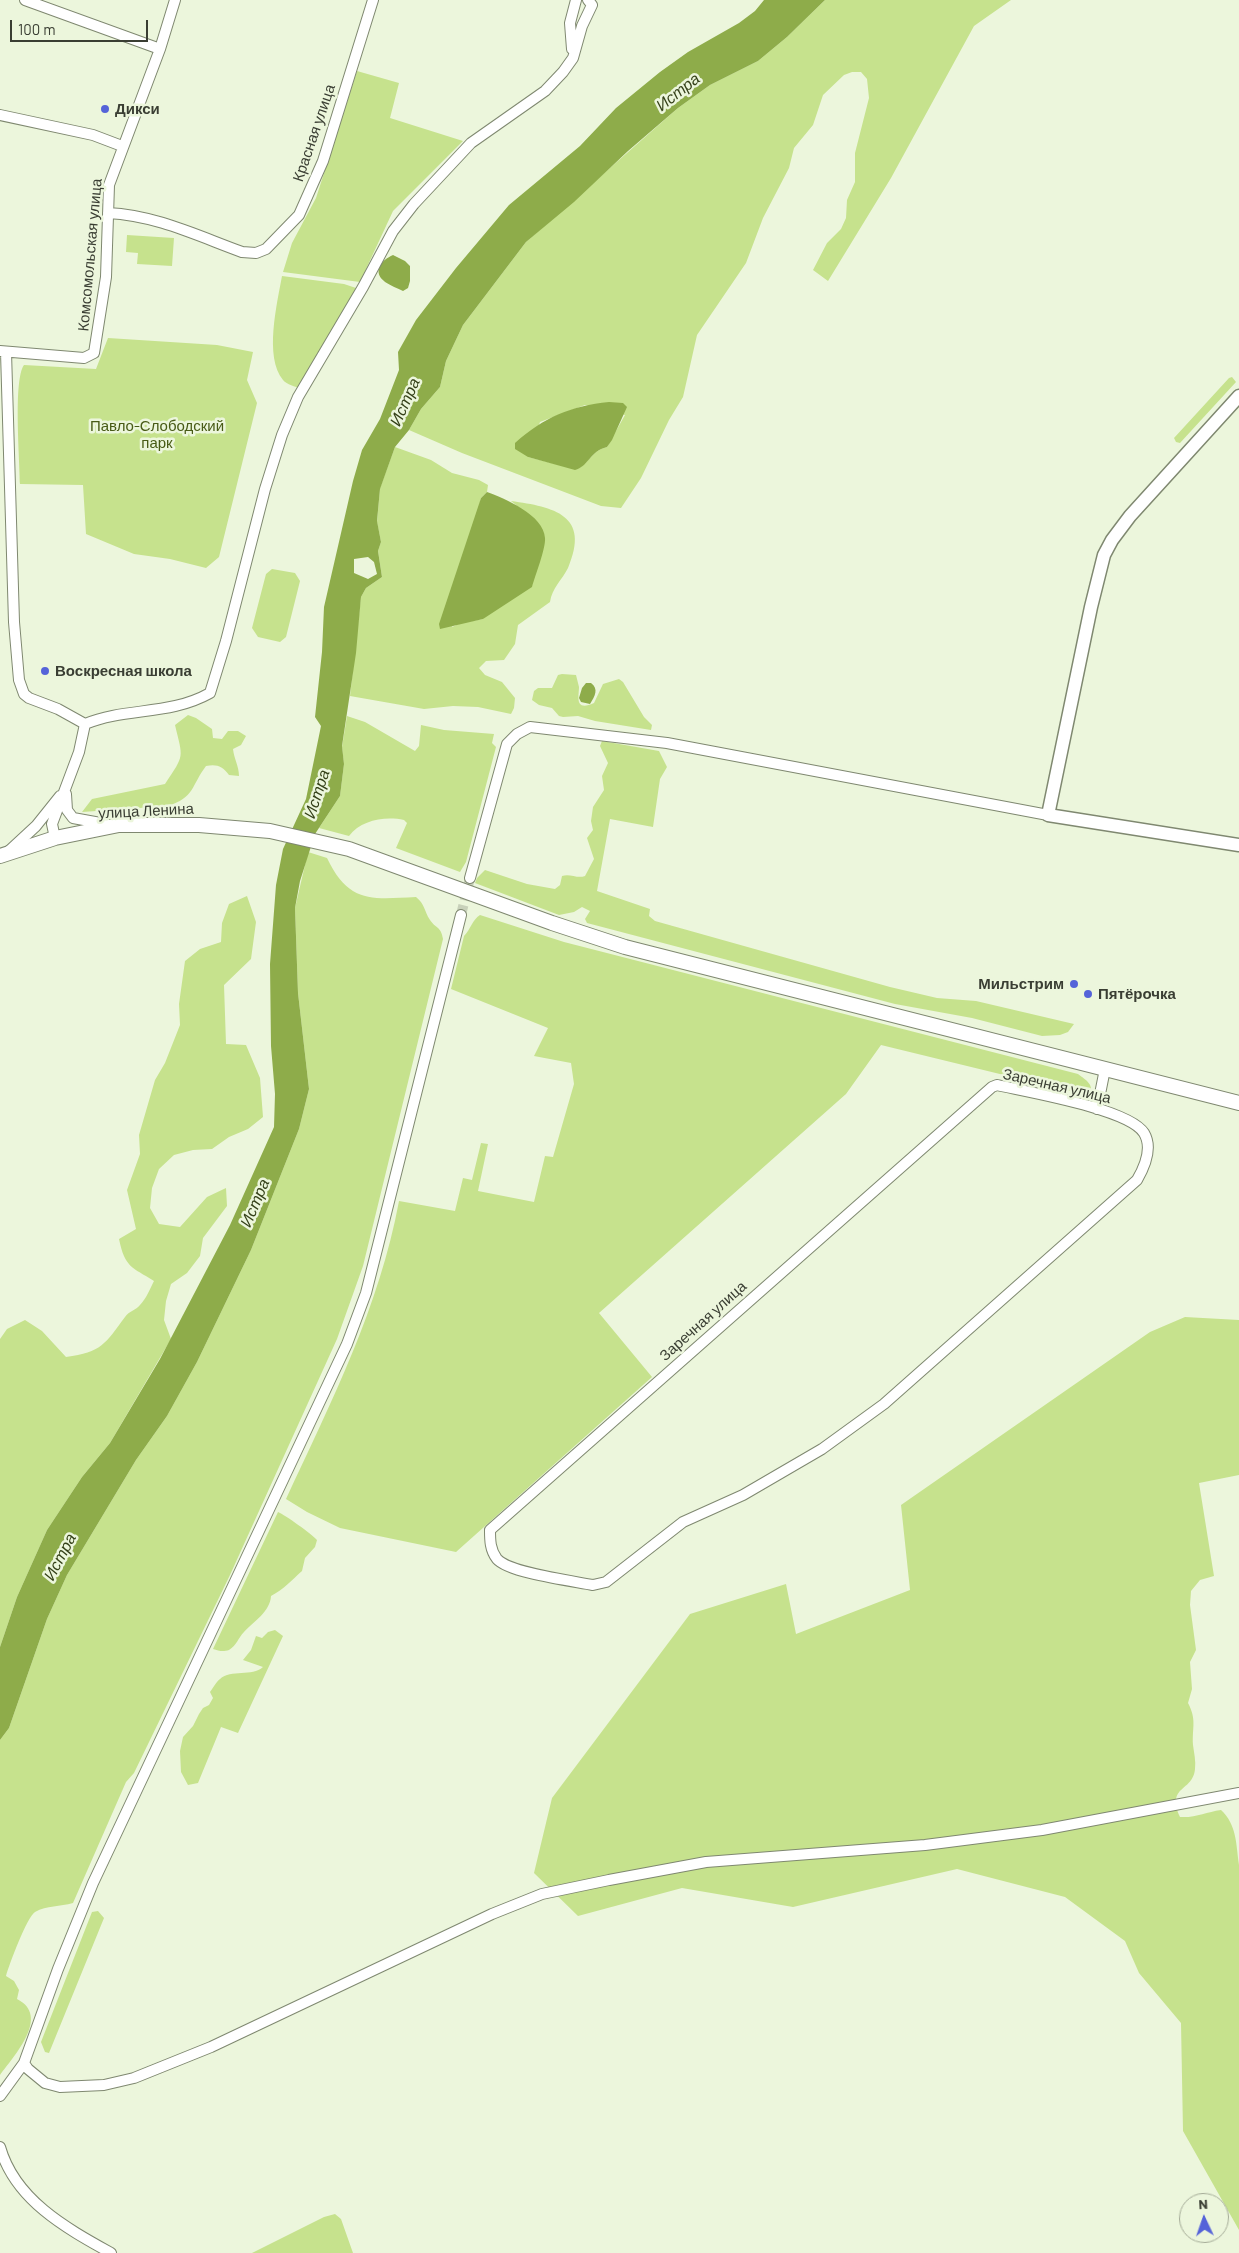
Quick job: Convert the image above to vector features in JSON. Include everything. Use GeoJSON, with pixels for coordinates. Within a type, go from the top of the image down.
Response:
{"type":"FeatureCollection","features":[{"type":"Feature","properties":{"kind":"main road","name":"улица Ленина"},"geometry":{"type":"LineString","coordinates":[[2,855],[55,838],[120,826],[173,824],[237,827],[315,840],[384,861],[552,924],[625,947],[1239,1104]]}},
{"type":"Feature","properties":{"kind":"street"},"geometry":{"type":"LineString","coordinates":[[25,0],[160,49]]}},
{"type":"Feature","properties":{"kind":"street","name":"Комсомольская улица"},"geometry":{"type":"LineString","coordinates":[[85,724],[58,709],[29,698],[24,694],[19,680],[14,622],[3,352],[84,358],[94,353],[106,277],[109,185],[122,146],[160,49],[175,0]]}},
{"type":"Feature","properties":{"kind":"street","name":"Красная улица"},"geometry":{"type":"LineString","coordinates":[[108,213],[129,214],[160,222],[242,252],[256,253],[266,249],[299,215],[318,173],[373,0]]}},
{"type":"Feature","properties":{"kind":"street"},"geometry":{"type":"LineString","coordinates":[[573,58],[570,23],[576,0]]}},
{"type":"Feature","properties":{"kind":"street"},"geometry":{"type":"LineString","coordinates":[[55,838],[52,824],[79,752],[85,724],[104,716],[176,707],[210,693],[226,641],[265,489],[282,436],[298,397],[363,287],[393,231],[414,204],[470,143],[545,91],[573,58],[582,26],[592,2]]}},
{"type":"Feature","properties":{"kind":"street"},"geometry":{"type":"LineString","coordinates":[[0,115],[93,135],[122,146]]}},
{"type":"Feature","properties":{"kind":"street"},"geometry":{"type":"LineString","coordinates":[[1048,815],[1091,607],[1104,555],[1112,540],[1130,516],[1239,396]]}},
{"type":"Feature","properties":{"kind":"street"},"geometry":{"type":"LineString","coordinates":[[470,878],[507,744],[517,734],[530,727],[666,743],[1048,815],[1239,845]]}},
{"type":"Feature","properties":{"kind":"street"},"geometry":{"type":"LineString","coordinates":[[67,788],[67,810],[73,818],[92,823],[120,826]]}},
{"type":"Feature","properties":{"kind":"street"},"geometry":{"type":"LineString","coordinates":[[2,855],[36,826],[67,788]]}},
{"type":"Feature","properties":{"kind":"street"},"geometry":{"type":"LineString","coordinates":[[0,2096],[24,2063],[58,1969],[93,1883],[347,1344],[366,1293],[461,915]]}},
{"type":"Feature","properties":{"kind":"street"},"geometry":{"type":"LineString","coordinates":[[1097,1109],[1105,1069]]}},
{"type":"Feature","properties":{"kind":"street","name":"Заречная улица"},"geometry":{"type":"LineString","coordinates":[[997,1085],[1097,1109],[1127,1119],[1145,1134],[1148,1150],[1145,1168],[1136,1180],[884,1404],[822,1449],[743,1495],[683,1522],[606,1582],[593,1585],[511,1568],[497,1559],[489,1543],[490,1530],[992,1087],[997,1085]]}},
{"type":"Feature","properties":{"kind":"street"},"geometry":{"type":"LineString","coordinates":[[24,2063],[35,2076],[60,2087],[104,2085],[134,2078],[211,2047],[492,1914],[542,1894],[706,1862],[925,1845],[1042,1830],[1239,1793]]}},
{"type":"Feature","properties":{"kind":"street"},"geometry":{"type":"LineString","coordinates":[[0,2147],[11,2173],[24,2192],[66,2228],[111,2253]]}},
{"type":"Feature","properties":{"kind":"green space"},"geometry":{"type":"Polygon","coordinates":[[[825,0],[1011,0],[974,26],[891,178],[828,281],[813,270],[827,243],[841,229],[846,218],[847,200],[855,182],[855,153],[869,98],[867,79],[861,72],[852,72],[844,75],[823,95],[813,125],[794,148],[789,168],[763,218],[746,263],[697,335],[683,397],[669,420],[641,478],[621,508],[601,506],[462,453],[409,430],[421,409],[440,387],[446,361],[463,325],[526,242],[678,108],[710,85],[758,61],[787,37],[825,0]],[[585,405],[540,422],[528,457],[575,469],[579,468],[601,449],[607,447],[625,415],[585,405]]]}},
{"type":"Feature","properties":{"kind":"green space"},"geometry":{"type":"Polygon","coordinates":[[[357,71],[399,83],[390,118],[463,141],[393,211],[360,282],[283,272],[292,243],[316,198],[357,71]]]}},
{"type":"Feature","properties":{"kind":"green space"},"geometry":{"type":"Polygon","coordinates":[[[127,235],[174,238],[172,266],[137,264],[138,253],[126,252],[127,235]]]}},
{"type":"Feature","properties":{"kind":"green space"},"geometry":{"type":"Polygon","coordinates":[[[282,276],[344,284],[356,288],[301,389],[283,380],[277,370],[274,358],[273,330],[282,276]]]}},
{"type":"Feature","properties":{"kind":"green space","name":"Павло-Слободский парк"},"geometry":{"type":"Polygon","coordinates":[[[108,338],[217,345],[253,352],[247,380],[257,403],[219,557],[206,568],[170,559],[134,554],[86,534],[83,485],[20,484],[18,403],[21,373],[24,365],[96,369],[108,338]]]}},
{"type":"Feature","properties":{"kind":"green space"},"geometry":{"type":"Polygon","coordinates":[[[1232,377],[1236,382],[1180,443],[1176,442],[1174,438],[1232,377]]]}},
{"type":"Feature","properties":{"kind":"green space"},"geometry":{"type":"Polygon","coordinates":[[[395,447],[431,460],[452,473],[479,480],[488,485],[487,492],[481,498],[452,627],[461,623],[483,619],[535,520],[511,501],[527,503],[554,511],[564,517],[571,525],[575,536],[574,550],[568,568],[555,588],[550,602],[518,625],[515,644],[504,660],[486,661],[479,668],[485,675],[502,682],[515,698],[511,714],[478,707],[453,706],[424,709],[350,696],[361,597],[366,588],[382,577],[378,551],[381,542],[377,522],[380,488],[395,447]]]}},
{"type":"Feature","properties":{"kind":"green space"},"geometry":{"type":"Polygon","coordinates":[[[272,569],[295,573],[300,581],[286,637],[280,642],[258,637],[252,628],[266,574],[272,569]]]}},
{"type":"Feature","properties":{"kind":"green space"},"geometry":{"type":"Polygon","coordinates":[[[558,675],[576,675],[579,687],[578,698],[583,706],[594,703],[603,684],[619,679],[623,682],[644,717],[652,725],[651,730],[595,721],[578,716],[559,716],[552,708],[539,705],[532,700],[534,691],[538,688],[552,688],[558,675]]]}},
{"type":"Feature","properties":{"kind":"green space"},"geometry":{"type":"Polygon","coordinates":[[[188,715],[212,729],[213,738],[222,739],[228,731],[238,731],[246,736],[241,745],[233,749],[239,776],[229,775],[219,766],[206,766],[192,790],[177,803],[168,806],[82,812],[92,799],[165,784],[179,761],[181,751],[175,725],[188,715]]]}},
{"type":"Feature","properties":{"kind":"green space"},"geometry":{"type":"Polygon","coordinates":[[[347,716],[365,722],[415,751],[419,746],[421,725],[444,730],[494,734],[492,743],[496,747],[466,862],[460,872],[396,848],[407,823],[404,820],[374,820],[360,826],[349,836],[319,828],[340,796],[344,764],[342,747],[347,716]]]}},
{"type":"Feature","properties":{"kind":"green space"},"geometry":{"type":"Polygon","coordinates":[[[602,741],[659,751],[667,767],[660,779],[653,827],[610,819],[597,891],[650,909],[649,916],[655,921],[890,987],[937,998],[976,1001],[1074,1024],[1068,1032],[1060,1035],[1042,1036],[972,1018],[895,1004],[587,923],[585,919],[590,911],[582,907],[574,912],[559,915],[475,883],[485,870],[527,884],[555,889],[560,885],[562,876],[585,876],[594,859],[587,838],[593,830],[591,821],[593,807],[604,790],[602,776],[608,763],[600,746],[602,741]]]}},
{"type":"Feature","properties":{"kind":"green space"},"geometry":{"type":"Polygon","coordinates":[[[308,852],[327,858],[335,873],[344,884],[363,896],[374,898],[416,897],[423,905],[432,923],[440,930],[443,939],[363,1266],[337,1339],[230,1575],[134,1773],[126,1782],[73,1903],[44,1908],[35,1912],[14,1952],[6,1976],[14,1981],[19,1990],[17,1999],[27,2006],[31,2015],[30,2026],[20,2047],[0,2075],[0,1740],[9,1728],[47,1619],[67,1575],[136,1460],[167,1416],[197,1362],[251,1250],[299,1129],[309,1089],[298,993],[295,908],[308,852]]]}},
{"type":"Feature","properties":{"kind":"green space"},"geometry":{"type":"Polygon","coordinates":[[[247,896],[256,922],[251,959],[224,985],[226,1044],[246,1045],[260,1078],[263,1117],[248,1129],[229,1137],[212,1149],[193,1150],[174,1155],[159,1169],[152,1188],[150,1208],[159,1224],[180,1227],[207,1197],[226,1188],[227,1206],[203,1238],[200,1256],[187,1273],[171,1284],[166,1301],[164,1320],[171,1339],[110,1443],[82,1477],[47,1530],[17,1597],[0,1647],[0,1339],[7,1329],[25,1320],[42,1331],[66,1357],[78,1355],[95,1349],[107,1340],[127,1315],[138,1307],[146,1297],[154,1281],[130,1266],[121,1249],[119,1239],[136,1229],[127,1190],[140,1154],[139,1135],[155,1080],[165,1063],[180,1025],[179,1004],[185,961],[200,949],[221,942],[222,923],[229,904],[247,896]]]}},
{"type":"Feature","properties":{"kind":"green space"},"geometry":{"type":"Polygon","coordinates":[[[480,915],[564,942],[1078,1074],[1089,1083],[1091,1092],[1090,1096],[881,1045],[846,1094],[599,1313],[652,1377],[456,1552],[340,1528],[307,1512],[286,1499],[337,1389],[367,1316],[390,1240],[399,1201],[455,1211],[463,1178],[472,1180],[481,1143],[488,1144],[478,1191],[534,1202],[545,1156],[553,1157],[574,1084],[571,1063],[534,1056],[548,1028],[451,989],[464,936],[475,919],[480,915]]]}},
{"type":"Feature","properties":{"kind":"green space"},"geometry":{"type":"Polygon","coordinates":[[[1185,1317],[1239,1320],[1239,1475],[1199,1483],[1214,1576],[1200,1580],[1191,1591],[1190,1605],[1196,1650],[1190,1662],[1192,1689],[1188,1703],[1193,1719],[1195,1766],[1190,1782],[1178,1794],[1176,1799],[1180,1817],[1191,1817],[1221,1810],[1233,1828],[1236,1842],[1239,1865],[1239,2230],[1229,2212],[1229,2193],[1218,2193],[1183,2131],[1181,2023],[1139,1973],[1125,1941],[1065,1897],[957,1869],[793,1907],[682,1888],[578,1916],[534,1873],[552,1798],[690,1614],[786,1584],[796,1634],[910,1590],[901,1505],[1150,1332],[1185,1317]]]}},
{"type":"Feature","properties":{"kind":"green space"},"geometry":{"type":"Polygon","coordinates":[[[278,1512],[314,1537],[317,1540],[315,1547],[305,1558],[302,1571],[271,1596],[265,1612],[244,1632],[234,1646],[225,1651],[213,1649],[278,1512]]]}},
{"type":"Feature","properties":{"kind":"green space"},"geometry":{"type":"Polygon","coordinates":[[[275,1630],[283,1636],[238,1733],[221,1727],[198,1783],[188,1785],[181,1772],[180,1751],[183,1737],[193,1726],[203,1708],[209,1705],[213,1698],[210,1692],[219,1680],[230,1674],[253,1672],[263,1667],[243,1660],[251,1650],[256,1636],[262,1638],[268,1632],[275,1630]]]}},
{"type":"Feature","properties":{"kind":"green space"},"geometry":{"type":"Polygon","coordinates":[[[98,1911],[104,1918],[49,2053],[45,2052],[41,2042],[92,1912],[98,1911]]]}},
{"type":"Feature","properties":{"kind":"green space"},"geometry":{"type":"Polygon","coordinates":[[[335,2214],[341,2219],[353,2253],[252,2253],[324,2217],[335,2214]]]}},
{"type":"Feature","properties":{"kind":"water","name":"Истра"},"geometry":{"type":"Polygon","coordinates":[[[764,0],[825,0],[787,37],[758,61],[710,85],[678,108],[628,151],[574,202],[526,242],[463,325],[446,361],[440,387],[421,409],[409,430],[395,447],[380,489],[377,521],[381,542],[378,551],[382,577],[366,588],[361,597],[356,653],[342,746],[344,764],[340,796],[315,834],[300,881],[295,908],[298,993],[309,1089],[299,1129],[251,1250],[197,1362],[167,1416],[136,1460],[67,1575],[47,1619],[9,1728],[0,1740],[0,1647],[17,1597],[47,1530],[82,1477],[110,1443],[160,1359],[230,1225],[274,1127],[275,1094],[271,1046],[270,964],[276,885],[283,849],[306,799],[321,726],[315,717],[322,652],[324,607],[353,481],[362,450],[380,419],[399,370],[398,352],[416,320],[456,268],[509,205],[580,146],[616,108],[660,72],[688,52],[739,23],[755,11],[764,0]],[[368,557],[354,559],[354,573],[368,579],[377,574],[374,562],[368,557]]]}},
{"type":"Feature","properties":{"kind":"water"},"geometry":{"type":"Polygon","coordinates":[[[393,255],[410,266],[410,281],[408,288],[403,291],[389,285],[379,275],[381,264],[385,259],[393,255]]]}},
{"type":"Feature","properties":{"kind":"water"},"geometry":{"type":"Polygon","coordinates":[[[609,402],[623,403],[627,407],[612,440],[607,447],[601,449],[583,466],[575,470],[528,457],[515,449],[515,443],[526,434],[559,414],[582,406],[609,402]]]}},
{"type":"Feature","properties":{"kind":"water"},"geometry":{"type":"Polygon","coordinates":[[[487,492],[513,503],[531,515],[543,530],[545,538],[544,548],[532,587],[483,619],[440,629],[439,624],[481,498],[487,492]]]}},
{"type":"Feature","properties":{"kind":"water"},"geometry":{"type":"Polygon","coordinates":[[[586,683],[591,683],[596,690],[590,704],[581,702],[579,698],[582,688],[586,683]]]}},
{"type":"Feature","properties":{"kind":"tunnel"},"geometry":{"type":"LineString","coordinates":[[461,915],[470,878]]}},
{"type":"Feature","properties":{"kind":"place","name":"Дикси"},"geometry":{"type":"Point","coordinates":[105,109]}},
{"type":"Feature","properties":{"kind":"place","name":"Воскресная школа"},"geometry":{"type":"Point","coordinates":[45,671]}},
{"type":"Feature","properties":{"kind":"place","name":"Мильстрим"},"geometry":{"type":"Point","coordinates":[1074,984]}},
{"type":"Feature","properties":{"kind":"place","name":"Пятёрочка"},"geometry":{"type":"Point","coordinates":[1088,994]}}]}
